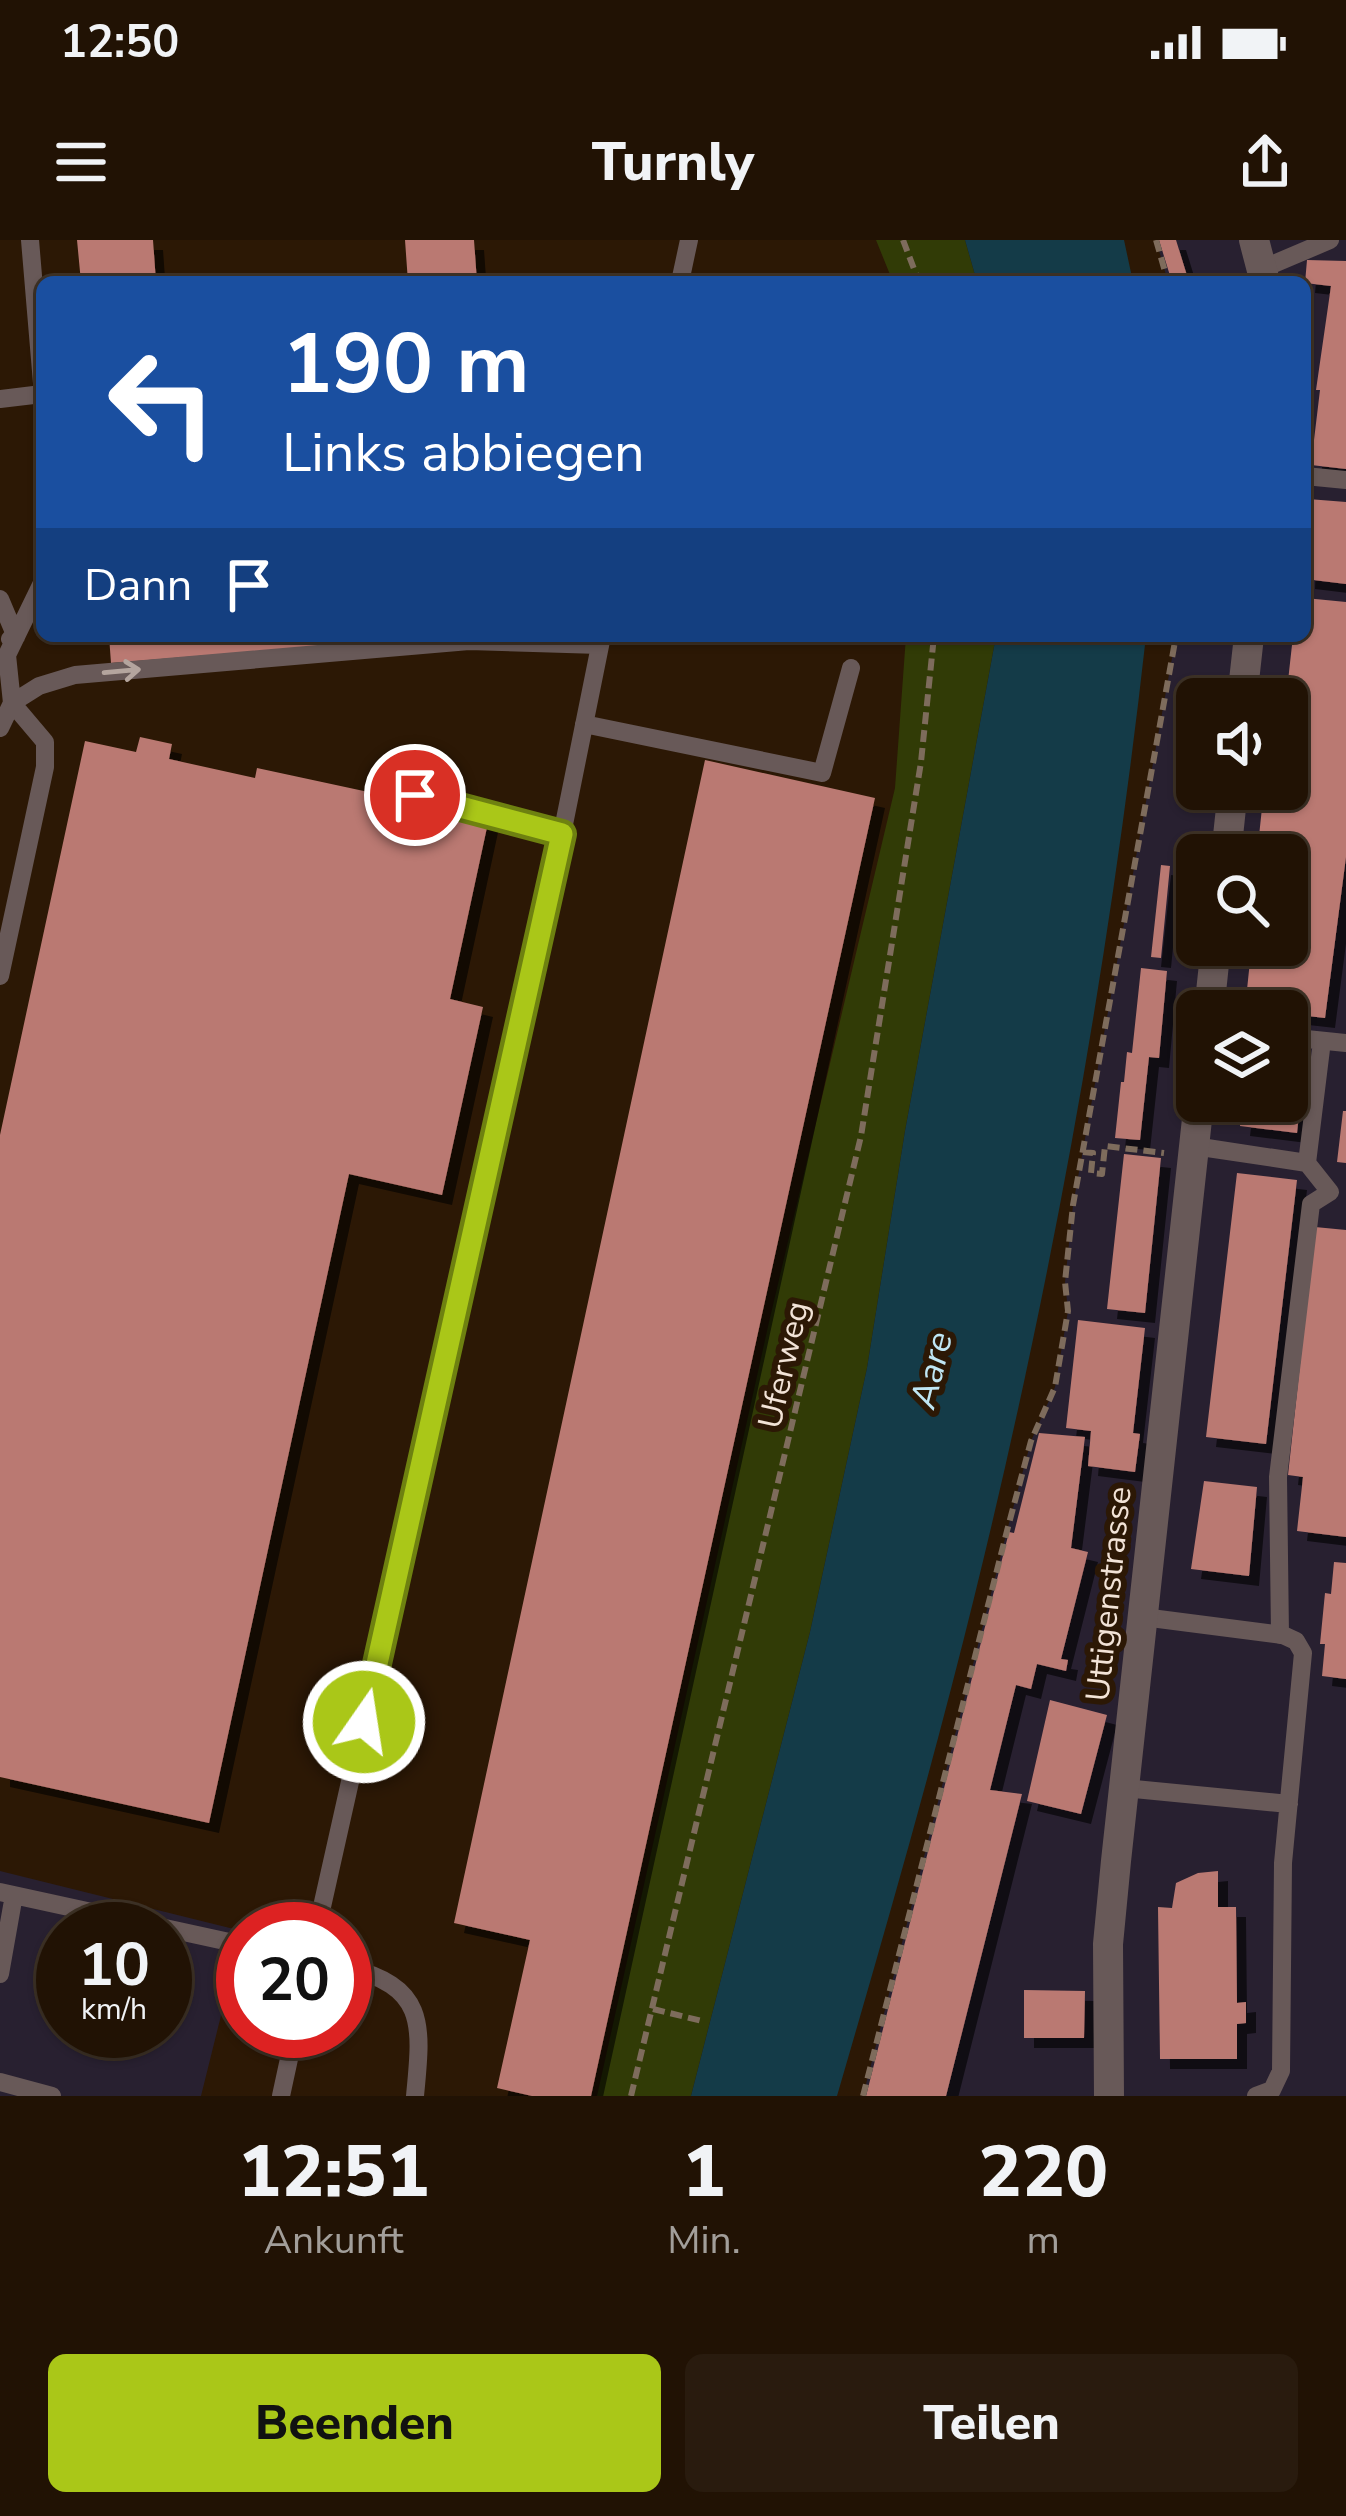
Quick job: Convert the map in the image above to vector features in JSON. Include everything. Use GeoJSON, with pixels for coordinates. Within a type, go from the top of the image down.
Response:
{"type":"FeatureCollection","features":[{"type":"Feature","properties":{"kind":"street"},"geometry":{"type":"LineString","coordinates":[[1245,678],[1248,642]]}},
{"type":"Feature","properties":{"kind":"street","name":"Uttigenstrasse"},"geometry":{"type":"LineString","coordinates":[[1108,2096],[1108,1944],[1196,1122]]}},
{"type":"Feature","properties":{"kind":"lane"},"geometry":{"type":"LineString","coordinates":[[29,240],[36,317]]}},
{"type":"Feature","properties":{"kind":"lane"},"geometry":{"type":"LineString","coordinates":[[681,276],[689,240]]}},
{"type":"Feature","properties":{"kind":"lane"},"geometry":{"type":"LineString","coordinates":[[1260,264],[1330,240]]}},
{"type":"Feature","properties":{"kind":"lane"},"geometry":{"type":"LineString","coordinates":[[0,399],[36,395]]}},
{"type":"Feature","properties":{"kind":"lane"},"geometry":{"type":"LineString","coordinates":[[1311,477],[1346,480]]}},
{"type":"Feature","properties":{"kind":"lane"},"geometry":{"type":"LineString","coordinates":[[8,640],[36,593]]}},
{"type":"Feature","properties":{"kind":"lane"},"geometry":{"type":"LineString","coordinates":[[0,599],[13,704],[45,742],[45,766],[0,976]]}},
{"type":"Feature","properties":{"kind":"lane"},"geometry":{"type":"LineString","coordinates":[[0,728],[13,704],[39,686],[75,675],[457,642]]}},
{"type":"Feature","properties":{"kind":"lane"},"geometry":{"type":"LineString","coordinates":[[323,1902],[601,642]]}},
{"type":"Feature","properties":{"kind":"lane"},"geometry":{"type":"LineString","coordinates":[[584,724],[823,772],[851,668]]}},
{"type":"Feature","properties":{"kind":"lane"},"geometry":{"type":"LineString","coordinates":[[415,795],[562,834]]}},
{"type":"Feature","properties":{"kind":"lane"},"geometry":{"type":"LineString","coordinates":[[1308,1039],[1346,1043]]}},
{"type":"Feature","properties":{"kind":"lane"},"geometry":{"type":"LineString","coordinates":[[1307,1163],[1322,1041]]}},
{"type":"Feature","properties":{"kind":"lane"},"geometry":{"type":"LineString","coordinates":[[1194,1146],[1307,1163],[1330,1192],[1311,1204],[1278,1477],[1280,1634]]}},
{"type":"Feature","properties":{"kind":"lane"},"geometry":{"type":"LineString","coordinates":[[1143,1617],[1280,1634],[1296,1641],[1303,1653],[1283,1863],[1281,2072],[1267,2094]]}},
{"type":"Feature","properties":{"kind":"lane"},"geometry":{"type":"LineString","coordinates":[[1124,1788],[1289,1804]]}},
{"type":"Feature","properties":{"kind":"lane"},"geometry":{"type":"LineString","coordinates":[[0,1974],[7,1894],[216,1939]]}},
{"type":"Feature","properties":{"kind":"lane"},"geometry":{"type":"LineString","coordinates":[[372,1977],[397,1986],[409,1999],[419,2028],[415,2096]]}},
{"type":"Feature","properties":{"kind":"lane"},"geometry":{"type":"LineString","coordinates":[[281,2096],[289,2058]]}},
{"type":"Feature","properties":{"kind":"lane"},"geometry":{"type":"LineString","coordinates":[[0,2082],[52,2096]]}},
{"type":"Feature","properties":{"kind":"path"},"geometry":{"type":"LineString","coordinates":[[903,240],[917,276]]}},
{"type":"Feature","properties":{"kind":"path"},"geometry":{"type":"LineString","coordinates":[[1156,240],[1166,276]]}},
{"type":"Feature","properties":{"kind":"path","name":"Uferweg"},"geometry":{"type":"LineString","coordinates":[[632,2096],[861,1136],[918,785],[933,642]]}},
{"type":"Feature","properties":{"kind":"path"},"geometry":{"type":"LineString","coordinates":[[863,2096],[1019,1484],[1031,1441],[1055,1387],[1068,1311],[1067,1263],[1083,1152],[1175,642]]}},
{"type":"Feature","properties":{"kind":"path"},"geometry":{"type":"LineString","coordinates":[[1083,1152],[1094,1153],[1091,1172],[1102,1174],[1106,1146],[1160,1153]]}},
{"type":"Feature","properties":{"kind":"path"},"geometry":{"type":"LineString","coordinates":[[652,2009],[702,2021]]}},
{"type":"Feature","properties":{"kind":"shaded area"},"geometry":{"type":"Polygon","coordinates":[[[1156,240],[1346,240],[1346,2096],[863,2096],[1031,1441],[1055,1387],[1068,1311],[1065,1282],[1073,1205],[1175,642],[1311,642],[1311,276],[1166,276],[1156,240]]]}},
{"type":"Feature","properties":{"kind":"shaded area"},"geometry":{"type":"Polygon","coordinates":[[[0,1871],[125,1902],[36,1902],[36,2058],[192,2058],[192,1919],[216,1925],[216,2036],[201,2096],[0,2096],[0,1871]]]}},
{"type":"Feature","properties":{"kind":"green space"},"geometry":{"type":"Polygon","coordinates":[[[876,240],[965,240],[975,276],[891,276],[876,240]]]}},
{"type":"Feature","properties":{"kind":"green space"},"geometry":{"type":"Polygon","coordinates":[[[906,642],[995,642],[905,1131],[867,1368],[810,1632],[691,2096],[597,2096],[769,1322],[895,788],[906,642]]]}},
{"type":"Feature","properties":{"kind":"water"},"geometry":{"type":"Polygon","coordinates":[[[965,240],[1124,240],[1132,276],[975,276],[965,240]]]}},
{"type":"Feature","properties":{"kind":"water","name":"Aare"},"geometry":{"type":"Polygon","coordinates":[[[995,642],[1145,642],[1096,999],[1029,1360],[942,1723],[837,2096],[691,2096],[810,1632],[867,1368],[905,1131],[995,642]]]}},
{"type":"Feature","properties":{"kind":"building"},"geometry":{"type":"Polygon","coordinates":[[[77,240],[153,240],[156,276],[80,276],[77,240]]]}},
{"type":"Feature","properties":{"kind":"building"},"geometry":{"type":"Polygon","coordinates":[[[405,240],[474,240],[477,276],[408,276],[405,240]]]}},
{"type":"Feature","properties":{"kind":"building"},"geometry":{"type":"Polygon","coordinates":[[[1159,240],[1176,240],[1187,276],[1170,276],[1159,240]]]}},
{"type":"Feature","properties":{"kind":"building"},"geometry":{"type":"Polygon","coordinates":[[[1307,260],[1346,261],[1346,469],[1311,465],[1331,286],[1311,284],[1311,276],[1306,276],[1307,260]]]}},
{"type":"Feature","properties":{"kind":"building"},"geometry":{"type":"Polygon","coordinates":[[[1311,499],[1346,502],[1346,584],[1311,580],[1311,499]]]}},
{"type":"Feature","properties":{"kind":"building"},"geometry":{"type":"Polygon","coordinates":[[[1311,599],[1346,602],[1346,857],[1325,1018],[1308,1016],[1308,990],[1247,990],[1249,966],[1308,966],[1308,834],[1259,834],[1262,810],[1308,810],[1308,678],[1288,678],[1292,642],[1311,642],[1311,599]]]}},
{"type":"Feature","properties":{"kind":"building"},"geometry":{"type":"Polygon","coordinates":[[[109,642],[371,642],[111,663],[109,642]]]}},
{"type":"Feature","properties":{"kind":"building"},"geometry":{"type":"Polygon","coordinates":[[[140,737],[172,744],[169,759],[255,778],[257,768],[489,818],[450,999],[483,1007],[442,1195],[349,1174],[209,1823],[0,1777],[0,1135],[85,741],[136,752],[140,737]]]}},
{"type":"Feature","properties":{"kind":"building"},"geometry":{"type":"Polygon","coordinates":[[[705,760],[875,798],[591,2096],[532,2096],[497,2088],[530,1940],[454,1923],[705,760]]]}},
{"type":"Feature","properties":{"kind":"building"},"geometry":{"type":"Polygon","coordinates":[[[1161,865],[1170,866],[1161,958],[1151,957],[1161,865]]]}},
{"type":"Feature","properties":{"kind":"building"},"geometry":{"type":"Polygon","coordinates":[[[1141,968],[1167,971],[1159,1058],[1149,1057],[1140,1140],[1115,1138],[1121,1082],[1127,1052],[1132,1053],[1141,968]]]}},
{"type":"Feature","properties":{"kind":"building"},"geometry":{"type":"Polygon","coordinates":[[[1346,1111],[1346,1163],[1337,1162],[1346,1111]]]}},
{"type":"Feature","properties":{"kind":"building"},"geometry":{"type":"Polygon","coordinates":[[[1240,1122],[1298,1122],[1297,1133],[1240,1126],[1240,1122]]]}},
{"type":"Feature","properties":{"kind":"building"},"geometry":{"type":"Polygon","coordinates":[[[1124,1154],[1161,1158],[1145,1313],[1107,1309],[1124,1154]]]}},
{"type":"Feature","properties":{"kind":"building"},"geometry":{"type":"Polygon","coordinates":[[[1237,1173],[1297,1180],[1266,1444],[1206,1437],[1237,1173]]]}},
{"type":"Feature","properties":{"kind":"building"},"geometry":{"type":"Polygon","coordinates":[[[1315,1227],[1346,1230],[1346,1537],[1297,1531],[1303,1477],[1288,1475],[1315,1227]]]}},
{"type":"Feature","properties":{"kind":"building"},"geometry":{"type":"Polygon","coordinates":[[[1078,1320],[1145,1328],[1133,1433],[1140,1434],[1135,1472],[1088,1466],[1091,1431],[1066,1428],[1078,1320]]]}},
{"type":"Feature","properties":{"kind":"building"},"geometry":{"type":"Polygon","coordinates":[[[1039,1433],[1085,1437],[1071,1548],[1088,1552],[1061,1659],[1068,1660],[1066,1671],[1037,1664],[1031,1689],[1016,1685],[990,1790],[1022,1794],[946,2096],[866,2096],[1009,1532],[1014,1533],[1039,1433]]]}},
{"type":"Feature","properties":{"kind":"building"},"geometry":{"type":"Polygon","coordinates":[[[1204,1481],[1257,1487],[1249,1576],[1191,1569],[1204,1481]]]}},
{"type":"Feature","properties":{"kind":"building"},"geometry":{"type":"Polygon","coordinates":[[[1334,1562],[1346,1563],[1346,1679],[1322,1676],[1325,1593],[1331,1594],[1334,1562]]]}},
{"type":"Feature","properties":{"kind":"building"},"geometry":{"type":"Polygon","coordinates":[[[1050,1700],[1107,1715],[1081,1814],[1027,1801],[1050,1700]]]}},
{"type":"Feature","properties":{"kind":"building"},"geometry":{"type":"Polygon","coordinates":[[[1218,1871],[1218,1907],[1236,1907],[1237,2003],[1246,2002],[1246,2023],[1237,2024],[1237,2059],[1160,2059],[1158,1907],[1172,1908],[1176,1883],[1218,1871]]]}},
{"type":"Feature","properties":{"kind":"building"},"geometry":{"type":"Polygon","coordinates":[[[1024,1990],[1085,1991],[1084,2038],[1024,2038],[1024,1990]]]}},
{"type":"Feature","properties":{"kind":"route"},"geometry":{"type":"LineString","coordinates":[[364,1722],[562,834],[415,795]]}}]}
